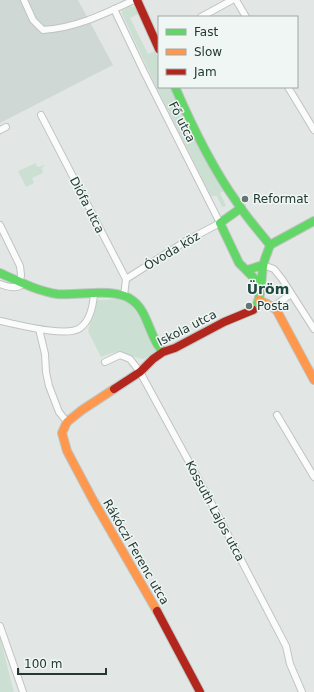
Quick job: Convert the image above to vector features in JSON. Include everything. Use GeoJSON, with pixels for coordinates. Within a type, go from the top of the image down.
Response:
{"type":"FeatureCollection","features":[{"type":"Feature","properties":{"kind":"street"},"geometry":{"type":"LineString","coordinates":[[24,0],[33,20],[43,30],[56,29],[89,21],[134,0]]}},
{"type":"Feature","properties":{"kind":"street"},"geometry":{"type":"LineString","coordinates":[[137,0],[158,44]]}},
{"type":"Feature","properties":{"kind":"street"},"geometry":{"type":"LineString","coordinates":[[204,16],[232,0]]}},
{"type":"Feature","properties":{"kind":"street"},"geometry":{"type":"LineString","coordinates":[[236,0],[245,16]]}},
{"type":"Feature","properties":{"kind":"street","name":"Fő utca"},"geometry":{"type":"LineString","coordinates":[[114,9],[220,224]]}},
{"type":"Feature","properties":{"kind":"street","name":"Fő utca"},"geometry":{"type":"LineString","coordinates":[[175,88],[203,147],[219,175],[241,208],[270,245]]}},
{"type":"Feature","properties":{"kind":"street"},"geometry":{"type":"LineString","coordinates":[[289,88],[314,130]]}},
{"type":"Feature","properties":{"kind":"street","name":"Diófa utca"},"geometry":{"type":"LineString","coordinates":[[41,115],[126,279]]}},
{"type":"Feature","properties":{"kind":"street"},"geometry":{"type":"LineString","coordinates":[[0,130],[6,127]]}},
{"type":"Feature","properties":{"kind":"street"},"geometry":{"type":"LineString","coordinates":[[241,208],[220,224],[239,263],[260,284]]}},
{"type":"Feature","properties":{"kind":"street"},"geometry":{"type":"LineString","coordinates":[[314,221],[270,245],[263,265],[259,300],[273,307],[277,312],[314,380]]}},
{"type":"Feature","properties":{"kind":"street","name":"Óvoda köz"},"geometry":{"type":"LineString","coordinates":[[126,279],[186,241],[220,224]]}},
{"type":"Feature","properties":{"kind":"street"},"geometry":{"type":"LineString","coordinates":[[0,225],[20,266],[22,275],[21,287],[12,288],[0,284]]}},
{"type":"Feature","properties":{"kind":"street"},"geometry":{"type":"LineString","coordinates":[[247,270],[263,265],[274,269],[313,326]]}},
{"type":"Feature","properties":{"kind":"street"},"geometry":{"type":"LineString","coordinates":[[0,273],[47,292],[59,294],[118,295],[129,298],[138,306],[158,347],[163,352]]}},
{"type":"Feature","properties":{"kind":"street"},"geometry":{"type":"LineString","coordinates":[[124,296],[126,279]]}},
{"type":"Feature","properties":{"kind":"street"},"geometry":{"type":"LineString","coordinates":[[0,321],[39,329],[69,332],[80,329],[88,320],[93,304],[94,294]]}},
{"type":"Feature","properties":{"kind":"street"},"geometry":{"type":"LineString","coordinates":[[273,307],[291,294]]}},
{"type":"Feature","properties":{"kind":"street","name":"Iskola utca"},"geometry":{"type":"LineString","coordinates":[[67,422],[82,410],[140,372],[153,359],[163,352],[175,348],[217,325],[251,312],[256,308],[259,300]]}},
{"type":"Feature","properties":{"kind":"street"},"geometry":{"type":"LineString","coordinates":[[39,329],[45,354],[48,386],[59,412],[67,422]]}},
{"type":"Feature","properties":{"kind":"street","name":"Kossuth Lajos utca"},"geometry":{"type":"LineString","coordinates":[[105,362],[120,355],[130,359],[140,372],[213,506],[286,646],[290,664],[302,692]]}},
{"type":"Feature","properties":{"kind":"street"},"geometry":{"type":"LineString","coordinates":[[277,415],[314,478]]}},
{"type":"Feature","properties":{"kind":"street","name":"Rákóczi Ferenc utca"},"geometry":{"type":"LineString","coordinates":[[67,422],[62,433],[67,451],[93,500],[167,629],[200,692]]}},
{"type":"Feature","properties":{"kind":"street"},"geometry":{"type":"LineString","coordinates":[[0,626],[23,692]]}},
{"type":"Feature","properties":{"kind":"shaded area"},"geometry":{"type":"Polygon","coordinates":[[[0,0],[78,0],[113,65],[0,123],[0,0]]]}},
{"type":"Feature","properties":{"kind":"green space"},"geometry":{"type":"Polygon","coordinates":[[[130,6],[137,8],[140,13],[130,18],[148,54],[155,51],[158,57],[158,88],[173,88],[225,190],[220,193],[226,206],[222,207],[217,196],[211,196],[156,86],[122,14],[122,11],[130,6]]]}},
{"type":"Feature","properties":{"kind":"green space"},"geometry":{"type":"Polygon","coordinates":[[[36,163],[38,167],[45,165],[42,168],[43,173],[32,178],[34,183],[26,187],[18,171],[36,163]]]}},
{"type":"Feature","properties":{"kind":"green space"},"geometry":{"type":"Polygon","coordinates":[[[118,299],[130,304],[137,313],[155,350],[155,354],[144,359],[119,352],[101,357],[88,331],[97,300],[118,299]]]}},
{"type":"Feature","properties":{"kind":"green space"},"geometry":{"type":"Polygon","coordinates":[[[0,637],[13,689],[14,692],[0,692],[0,637]]]}},
{"type":"Feature","properties":{"kind":"traffic: fast"},"geometry":{"type":"LineString","coordinates":[[175,88],[195,131],[218,174],[244,213],[270,245]]}},
{"type":"Feature","properties":{"kind":"traffic: fast"},"geometry":{"type":"LineString","coordinates":[[241,208],[220,223],[239,263],[260,284]]}},
{"type":"Feature","properties":{"kind":"traffic: fast"},"geometry":{"type":"LineString","coordinates":[[270,245],[314,221]]}},
{"type":"Feature","properties":{"kind":"traffic: fast"},"geometry":{"type":"LineString","coordinates":[[253,310],[256,307],[260,296],[264,264],[270,245]]}},
{"type":"Feature","properties":{"kind":"traffic: fast"},"geometry":{"type":"LineString","coordinates":[[247,270],[263,265]]}},
{"type":"Feature","properties":{"kind":"traffic: fast"},"geometry":{"type":"LineString","coordinates":[[0,273],[50,293],[106,293],[125,296],[138,305],[146,318],[158,346],[163,352]]}},
{"type":"Feature","properties":{"kind":"traffic: slow"},"geometry":{"type":"LineString","coordinates":[[259,300],[273,307],[277,311],[314,380]]}},
{"type":"Feature","properties":{"kind":"traffic: slow"},"geometry":{"type":"LineString","coordinates":[[114,389],[82,410],[67,422],[62,433],[67,451],[93,500],[157,611]]}},
{"type":"Feature","properties":{"kind":"traffic: jam"},"geometry":{"type":"LineString","coordinates":[[137,0],[158,47]]}},
{"type":"Feature","properties":{"kind":"traffic: jam"},"geometry":{"type":"LineString","coordinates":[[114,389],[140,372],[153,359],[163,352],[175,348],[224,322],[253,310]]}},
{"type":"Feature","properties":{"kind":"traffic: jam"},"geometry":{"type":"LineString","coordinates":[[157,611],[200,692]]}},
{"type":"Feature","properties":{"kind":"place","name":"Reformat"},"geometry":{"type":"Point","coordinates":[245,199]}},
{"type":"Feature","properties":{"kind":"place","name":"Posta"},"geometry":{"type":"Point","coordinates":[249,306]}},
{"type":"Feature","properties":{"kind":"district","name":"Üröm"},"geometry":{"type":"Point","coordinates":[268,289]}}]}
